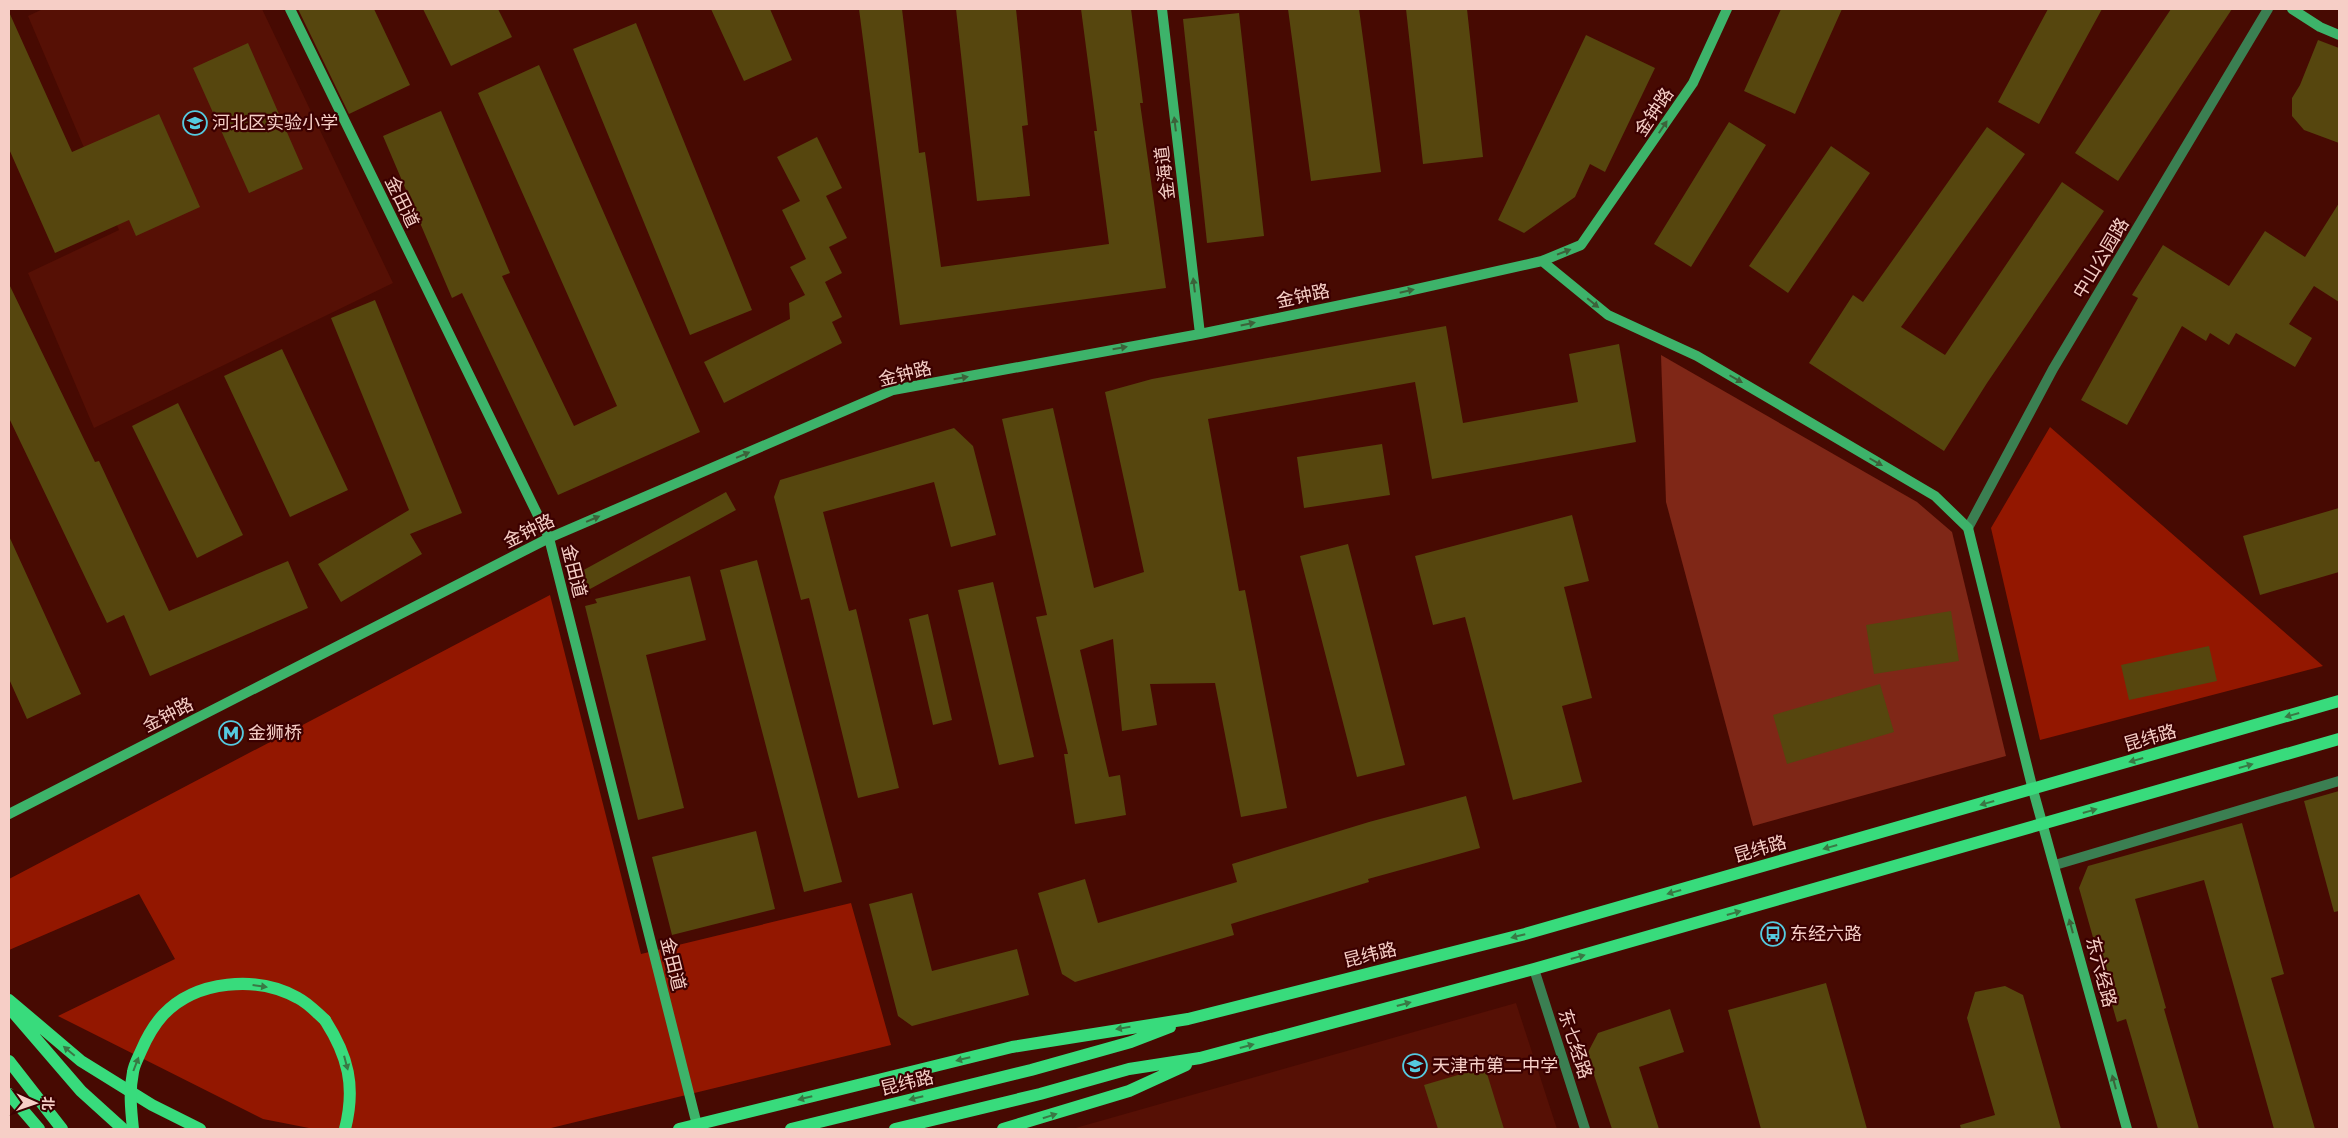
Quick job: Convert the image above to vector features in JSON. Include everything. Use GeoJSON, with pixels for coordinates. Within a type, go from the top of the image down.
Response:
{"type":"FeatureCollection","features":[{"type":"Feature","properties":{"kind":"main road","name":"昆纬路"},"geometry":{"type":"LineString","coordinates":[[791,1129],[1031,1070],[1131,1042],[1188,1019],[1525,934],[2034,790],[2339,701]]}},
{"type":"Feature","properties":{"kind":"main road"},"geometry":{"type":"LineString","coordinates":[[895,1129],[1040,1094],[1130,1069],[1200,1058],[1534,969],[2339,739]]}},
{"type":"Feature","properties":{"kind":"main road"},"geometry":{"type":"LineString","coordinates":[[133,1129],[130,1099],[133,1070],[152,1028],[164,1014],[184,998],[211,987],[236,984],[262,985],[284,991],[299,998],[325,1020],[337,1040],[347,1063],[350,1111],[345,1129]]}},
{"type":"Feature","properties":{"kind":"main road"},"geometry":{"type":"LineString","coordinates":[[9,1000],[81,1061],[152,1105],[200,1129]]}},
{"type":"Feature","properties":{"kind":"main road"},"geometry":{"type":"LineString","coordinates":[[9,1007],[82,1092],[123,1129]]}},
{"type":"Feature","properties":{"kind":"main road"},"geometry":{"type":"LineString","coordinates":[[679,1129],[1012,1047],[1188,1019]]}},
{"type":"Feature","properties":{"kind":"main road"},"geometry":{"type":"LineString","coordinates":[[1003,1129],[1129,1091],[1200,1058]]}},
{"type":"Feature","properties":{"kind":"main road"},"geometry":{"type":"LineString","coordinates":[[9,1061],[62,1129]]}},
{"type":"Feature","properties":{"kind":"main road"},"geometry":{"type":"LineString","coordinates":[[9,1094],[39,1129]]}},
{"type":"Feature","properties":{"kind":"street","name":"金田道"},"geometry":{"type":"LineString","coordinates":[[290,9],[549,538],[697,1125]]}},
{"type":"Feature","properties":{"kind":"street","name":"金海道"},"geometry":{"type":"LineString","coordinates":[[1162,9],[1200,334]]}},
{"type":"Feature","properties":{"kind":"street","name":"金钟路"},"geometry":{"type":"LineString","coordinates":[[9,814],[549,538],[893,390],[1200,334],[1542,261],[1581,245],[1693,82],[1727,9]]}},
{"type":"Feature","properties":{"kind":"street","name":"中山公园路"},"geometry":{"type":"LineString","coordinates":[[1968,528],[2053,369],[2268,9]]}},
{"type":"Feature","properties":{"kind":"street"},"geometry":{"type":"LineString","coordinates":[[2292,9],[2320,27],[2339,35]]}},
{"type":"Feature","properties":{"kind":"street"},"geometry":{"type":"LineString","coordinates":[[1542,261],[1608,315],[1697,356],[1935,496],[1968,528]]}},
{"type":"Feature","properties":{"kind":"street","name":"东六经路"},"geometry":{"type":"LineString","coordinates":[[1968,528],[2034,790],[2127,1129]]}},
{"type":"Feature","properties":{"kind":"street"},"geometry":{"type":"LineString","coordinates":[[2055,865],[2339,781]]}},
{"type":"Feature","properties":{"kind":"street","name":"东七经路"},"geometry":{"type":"LineString","coordinates":[[1534,969],[1584,1129]]}},
{"type":"Feature","properties":{"kind":"shaded area","name":"河北区实验小学"},"geometry":{"type":"Polygon","coordinates":[[[43,9],[262,9],[393,283],[94,428],[28,273],[119,230],[28,16],[43,9]]]}},
{"type":"Feature","properties":{"kind":"shaded area"},"geometry":{"type":"Polygon","coordinates":[[[1661,355],[1917,502],[1952,532],[2006,756],[1753,826],[1666,502],[1661,355]]]}},
{"type":"Feature","properties":{"kind":"shaded area"},"geometry":{"type":"Polygon","coordinates":[[[2050,427],[2323,666],[2040,740],[1991,528],[2050,427]]]}},
{"type":"Feature","properties":{"kind":"shaded area"},"geometry":{"type":"Polygon","coordinates":[[[550,595],[641,954],[851,903],[891,1045],[547,1129],[314,1129],[263,1119],[58,1016],[175,959],[139,894],[9,950],[9,879],[550,595]]]}},
{"type":"Feature","properties":{"kind":"shaded area","name":"天津市第二中学"},"geometry":{"type":"Polygon","coordinates":[[[1516,1003],[1557,1129],[1072,1129],[1516,1003]]]}},
{"type":"Feature","properties":{"kind":"building"},"geometry":{"type":"Polygon","coordinates":[[[298,9],[374,9],[410,85],[349,114],[298,9]]]}},
{"type":"Feature","properties":{"kind":"building"},"geometry":{"type":"Polygon","coordinates":[[[423,9],[498,9],[512,37],[451,66],[423,9]]]}},
{"type":"Feature","properties":{"kind":"building"},"geometry":{"type":"Polygon","coordinates":[[[711,9],[770,9],[792,60],[744,81],[711,9]]]}},
{"type":"Feature","properties":{"kind":"building"},"geometry":{"type":"Polygon","coordinates":[[[859,9],[902,9],[919,153],[925,152],[941,267],[1109,244],[1094,131],[1097,131],[1081,9],[1131,9],[1143,103],[1140,103],[1166,288],[900,325],[859,9]]]}},
{"type":"Feature","properties":{"kind":"building"},"geometry":{"type":"Polygon","coordinates":[[[956,9],[1016,9],[1028,125],[1022,126],[1030,196],[977,201],[956,9]]]}},
{"type":"Feature","properties":{"kind":"building"},"geometry":{"type":"Polygon","coordinates":[[[1288,9],[1359,9],[1381,172],[1311,181],[1288,9]]]}},
{"type":"Feature","properties":{"kind":"building"},"geometry":{"type":"Polygon","coordinates":[[[1406,9],[1467,9],[1483,157],[1423,164],[1406,9]]]}},
{"type":"Feature","properties":{"kind":"building"},"geometry":{"type":"Polygon","coordinates":[[[1781,9],[1842,9],[1795,114],[1744,91],[1781,9]]]}},
{"type":"Feature","properties":{"kind":"building"},"geometry":{"type":"Polygon","coordinates":[[[2048,9],[2102,9],[2039,124],[1998,102],[2048,9]]]}},
{"type":"Feature","properties":{"kind":"building"},"geometry":{"type":"Polygon","coordinates":[[[2171,9],[2232,9],[2118,181],[2075,153],[2171,9]]]}},
{"type":"Feature","properties":{"kind":"building"},"geometry":{"type":"Polygon","coordinates":[[[9,12],[72,152],[159,114],[200,207],[136,236],[129,220],[55,253],[9,149],[9,12]]]}},
{"type":"Feature","properties":{"kind":"building"},"geometry":{"type":"Polygon","coordinates":[[[1239,13],[1264,236],[1207,243],[1183,19],[1239,13]]]}},
{"type":"Feature","properties":{"kind":"building"},"geometry":{"type":"Polygon","coordinates":[[[636,23],[752,310],[690,335],[573,49],[636,23]]]}},
{"type":"Feature","properties":{"kind":"building"},"geometry":{"type":"Polygon","coordinates":[[[1586,35],[1655,68],[1605,172],[1590,164],[1575,197],[1524,233],[1498,220],[1586,35]]]}},
{"type":"Feature","properties":{"kind":"building"},"geometry":{"type":"Polygon","coordinates":[[[2318,40],[2339,48],[2339,143],[2304,130],[2292,116],[2292,98],[2300,85],[2318,40]]]}},
{"type":"Feature","properties":{"kind":"building"},"geometry":{"type":"Polygon","coordinates":[[[248,43],[303,169],[249,193],[193,68],[248,43]]]}},
{"type":"Feature","properties":{"kind":"building"},"geometry":{"type":"Polygon","coordinates":[[[539,65],[700,432],[558,495],[462,293],[452,298],[383,136],[441,111],[510,273],[502,276],[574,426],[617,406],[478,93],[539,65]]]}},
{"type":"Feature","properties":{"kind":"building"},"geometry":{"type":"Polygon","coordinates":[[[1729,122],[1766,145],[1691,267],[1654,244],[1729,122]]]}},
{"type":"Feature","properties":{"kind":"building"},"geometry":{"type":"Polygon","coordinates":[[[1987,127],[2025,154],[1901,327],[1945,355],[2062,182],[2104,211],[1987,383],[1944,451],[1809,363],[1853,295],[1863,302],[1987,127]]]}},
{"type":"Feature","properties":{"kind":"building"},"geometry":{"type":"Polygon","coordinates":[[[817,137],[842,188],[826,196],[847,238],[829,247],[842,273],[825,282],[842,317],[832,322],[842,343],[724,403],[704,362],[790,319],[789,303],[805,295],[790,267],[806,259],[782,210],[800,201],[777,157],[817,137]]]}},
{"type":"Feature","properties":{"kind":"building"},"geometry":{"type":"Polygon","coordinates":[[[1831,146],[1870,173],[1788,293],[1749,266],[1831,146]]]}},
{"type":"Feature","properties":{"kind":"building"},"geometry":{"type":"Polygon","coordinates":[[[2339,203],[2339,302],[2314,286],[2289,324],[2312,338],[2295,367],[2236,333],[2229,345],[2210,333],[2206,341],[2182,326],[2127,425],[2081,400],[2138,298],[2132,295],[2163,245],[2229,286],[2265,231],[2305,257],[2339,203]]]}},
{"type":"Feature","properties":{"kind":"building"},"geometry":{"type":"Polygon","coordinates":[[[9,284],[95,462],[99,461],[169,611],[288,561],[308,608],[150,676],[124,615],[107,623],[9,418],[9,284]]]}},
{"type":"Feature","properties":{"kind":"building"},"geometry":{"type":"Polygon","coordinates":[[[375,300],[462,513],[410,534],[422,554],[341,602],[318,564],[409,510],[331,318],[375,300]]]}},
{"type":"Feature","properties":{"kind":"building"},"geometry":{"type":"Polygon","coordinates":[[[1446,326],[1463,423],[1578,402],[1569,354],[1619,344],[1636,442],[1432,479],[1415,382],[1208,419],[1239,591],[1245,590],[1287,808],[1241,817],[1215,683],[1150,684],[1157,725],[1122,731],[1113,639],[1080,650],[1109,777],[1120,775],[1126,815],[1075,824],[1064,754],[1068,754],[1036,617],[1047,615],[1002,419],[1053,408],[1094,588],[1144,572],[1105,392],[1152,379],[1446,326]]]}},
{"type":"Feature","properties":{"kind":"building"},"geometry":{"type":"Polygon","coordinates":[[[282,349],[348,490],[290,517],[224,376],[282,349]]]}},
{"type":"Feature","properties":{"kind":"building"},"geometry":{"type":"Polygon","coordinates":[[[178,403],[243,535],[197,558],[132,426],[178,403]]]}},
{"type":"Feature","properties":{"kind":"building"},"geometry":{"type":"Polygon","coordinates":[[[954,428],[973,446],[996,535],[951,547],[934,482],[823,512],[849,611],[856,609],[899,788],[858,798],[809,598],[801,600],[774,497],[780,480],[954,428]]]}},
{"type":"Feature","properties":{"kind":"building"},"geometry":{"type":"Polygon","coordinates":[[[1382,444],[1390,495],[1304,508],[1297,457],[1382,444]]]}},
{"type":"Feature","properties":{"kind":"building"},"geometry":{"type":"Polygon","coordinates":[[[726,492],[736,510],[590,589],[580,572],[726,492]]]}},
{"type":"Feature","properties":{"kind":"building"},"geometry":{"type":"Polygon","coordinates":[[[2339,508],[2339,572],[2260,595],[2243,536],[2339,508]]]}},
{"type":"Feature","properties":{"kind":"building"},"geometry":{"type":"Polygon","coordinates":[[[1572,515],[1589,581],[1564,587],[1592,698],[1562,706],[1582,782],[1513,800],[1465,617],[1433,625],[1415,556],[1572,515]]]}},
{"type":"Feature","properties":{"kind":"building"},"geometry":{"type":"Polygon","coordinates":[[[9,536],[81,694],[27,719],[9,679],[9,536]]]}},
{"type":"Feature","properties":{"kind":"building"},"geometry":{"type":"Polygon","coordinates":[[[1348,544],[1405,765],[1357,777],[1300,556],[1348,544]]]}},
{"type":"Feature","properties":{"kind":"building"},"geometry":{"type":"Polygon","coordinates":[[[757,560],[842,882],[804,892],[720,570],[757,560]]]}},
{"type":"Feature","properties":{"kind":"building"},"geometry":{"type":"Polygon","coordinates":[[[690,576],[706,640],[646,655],[684,808],[638,820],[585,606],[597,603],[595,599],[690,576]]]}},
{"type":"Feature","properties":{"kind":"building"},"geometry":{"type":"Polygon","coordinates":[[[993,582],[1034,757],[999,765],[958,590],[993,582]]]}},
{"type":"Feature","properties":{"kind":"building"},"geometry":{"type":"Polygon","coordinates":[[[1951,611],[1959,661],[1874,674],[1866,625],[1951,611]]]}},
{"type":"Feature","properties":{"kind":"building"},"geometry":{"type":"Polygon","coordinates":[[[928,614],[952,720],[933,725],[909,619],[928,614]]]}},
{"type":"Feature","properties":{"kind":"building"},"geometry":{"type":"Polygon","coordinates":[[[2209,646],[2217,681],[2129,700],[2121,665],[2209,646]]]}},
{"type":"Feature","properties":{"kind":"building"},"geometry":{"type":"Polygon","coordinates":[[[1880,684],[1894,732],[1787,764],[1773,715],[1880,684]]]}},
{"type":"Feature","properties":{"kind":"building"},"geometry":{"type":"Polygon","coordinates":[[[2339,791],[2339,911],[2334,912],[2304,801],[2339,791]]]}},
{"type":"Feature","properties":{"kind":"building"},"geometry":{"type":"Polygon","coordinates":[[[1466,796],[1480,848],[1368,879],[1369,882],[1231,924],[1234,935],[1075,982],[1062,974],[1038,893],[1085,879],[1098,923],[1237,882],[1232,864],[1369,822],[1466,796]]]}},
{"type":"Feature","properties":{"kind":"building"},"geometry":{"type":"Polygon","coordinates":[[[2242,823],[2284,974],[2271,978],[2315,1129],[2274,1129],[2204,880],[2135,899],[2166,1008],[2164,1009],[2199,1129],[2158,1129],[2126,1019],[2117,1022],[2079,888],[2088,866],[2242,823]]]}},
{"type":"Feature","properties":{"kind":"building"},"geometry":{"type":"Polygon","coordinates":[[[756,831],[775,909],[672,935],[652,857],[756,831]]]}},
{"type":"Feature","properties":{"kind":"building"},"geometry":{"type":"Polygon","coordinates":[[[912,893],[932,971],[1017,949],[1029,995],[912,1026],[898,1016],[869,904],[912,893]]]}},
{"type":"Feature","properties":{"kind":"building"},"geometry":{"type":"Polygon","coordinates":[[[1826,983],[1867,1129],[1761,1129],[1728,1010],[1826,983]]]}},
{"type":"Feature","properties":{"kind":"building"},"geometry":{"type":"Polygon","coordinates":[[[2005,986],[2023,995],[2061,1129],[1961,1129],[1960,1125],[1995,1115],[1967,1018],[1975,992],[2005,986]]]}},
{"type":"Feature","properties":{"kind":"building"},"geometry":{"type":"Polygon","coordinates":[[[1670,1009],[1684,1052],[1639,1067],[1659,1129],[1612,1129],[1587,1054],[1598,1033],[1670,1009]]]}},
{"type":"Feature","properties":{"kind":"building"},"geometry":{"type":"Polygon","coordinates":[[[1485,1067],[1504,1129],[1438,1129],[1424,1085],[1485,1067]]]}},
{"type":"Feature","properties":{"kind":"place","name":"河北区实验小学"},"geometry":{"type":"Point","coordinates":[195,123]}},
{"type":"Feature","properties":{"kind":"place","name":"金狮桥"},"geometry":{"type":"Point","coordinates":[231,733]}},
{"type":"Feature","properties":{"kind":"place","name":"东经六路"},"geometry":{"type":"Point","coordinates":[1773,934]}},
{"type":"Feature","properties":{"kind":"place","name":"天津市第二中学"},"geometry":{"type":"Point","coordinates":[1415,1066]}}]}
